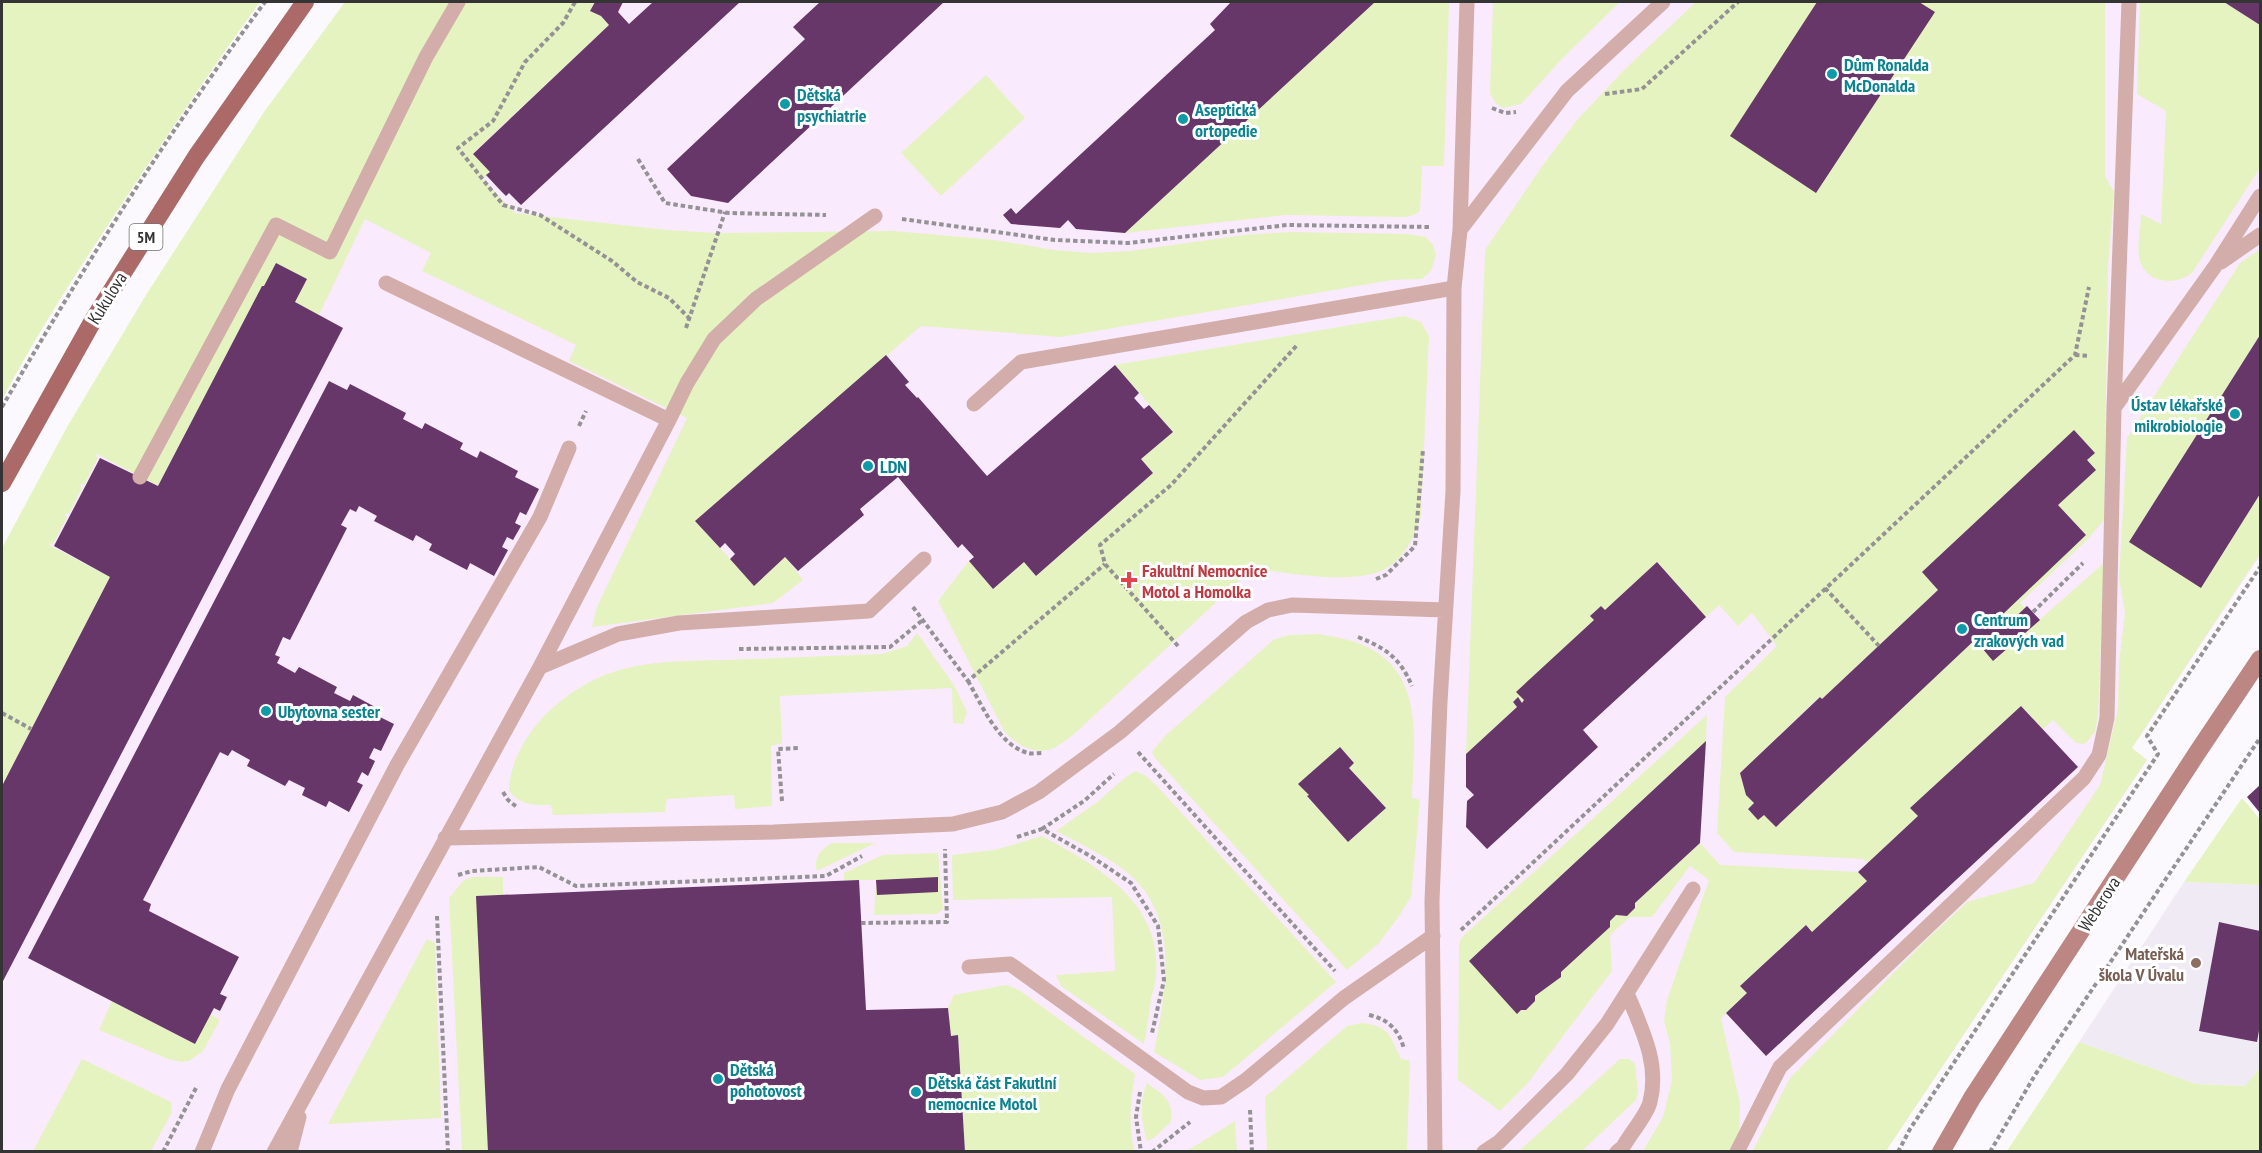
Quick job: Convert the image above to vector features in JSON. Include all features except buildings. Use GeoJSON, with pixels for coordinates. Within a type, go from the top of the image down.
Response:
{"type":"FeatureCollection","features":[{"type":"Feature","properties":{"kind":"main road","name":"Kukulova"},"geometry":{"type":"LineString","coordinates":[[2,483],[95,318],[164,207],[305,2]]}},
{"type":"Feature","properties":{"kind":"street","name":"Weberova"},"geometry":{"type":"LineString","coordinates":[[1941,1152],[1972,1098],[2260,659]]}},
{"type":"Feature","properties":{"kind":"lane"},"geometry":{"type":"LineString","coordinates":[[140,477],[276,225],[330,252],[426,57],[458,2]]}},
{"type":"Feature","properties":{"kind":"lane"},"geometry":{"type":"LineString","coordinates":[[1435,1152],[1432,901],[1445,610],[1453,491],[1454,288],[1460,230],[1467,2]]}},
{"type":"Feature","properties":{"kind":"lane"},"geometry":{"type":"LineString","coordinates":[[1460,230],[1567,91],[1662,2]]}},
{"type":"Feature","properties":{"kind":"lane"},"geometry":{"type":"LineString","coordinates":[[1737,1152],[1780,1067],[2084,778],[2099,755],[2107,718],[2114,408],[2129,2]]}},
{"type":"Feature","properties":{"kind":"lane"},"geometry":{"type":"LineString","coordinates":[[2114,408],[2216,265],[2260,196]]}},
{"type":"Feature","properties":{"kind":"lane"},"geometry":{"type":"LineString","coordinates":[[274,1152],[540,667],[687,383],[714,339],[756,299],[875,216]]}},
{"type":"Feature","properties":{"kind":"lane"},"geometry":{"type":"LineString","coordinates":[[2216,265],[2260,235]]}},
{"type":"Feature","properties":{"kind":"lane"},"geometry":{"type":"LineString","coordinates":[[386,283],[669,420]]}},
{"type":"Feature","properties":{"kind":"lane"},"geometry":{"type":"LineString","coordinates":[[974,404],[1021,362],[1454,288]]}},
{"type":"Feature","properties":{"kind":"lane"},"geometry":{"type":"LineString","coordinates":[[202,1152],[228,1089],[397,765],[540,517],[569,448]]}},
{"type":"Feature","properties":{"kind":"lane"},"geometry":{"type":"LineString","coordinates":[[540,667],[618,634],[679,623],[869,612],[924,559]]}},
{"type":"Feature","properties":{"kind":"lane"},"geometry":{"type":"LineString","coordinates":[[445,838],[774,832],[953,824],[1002,812],[1040,792],[1120,732],[1246,622],[1268,610],[1292,605],[1445,610]]}},
{"type":"Feature","properties":{"kind":"lane"},"geometry":{"type":"LineString","coordinates":[[1484,1152],[1499,1142],[1568,1074],[1607,1024],[1693,889]]}},
{"type":"Feature","properties":{"kind":"lane"},"geometry":{"type":"LineString","coordinates":[[969,967],[1010,964],[1188,1092],[1203,1098],[1221,1097],[1246,1080],[1344,998],[1433,936]]}},
{"type":"Feature","properties":{"kind":"lane"},"geometry":{"type":"LineString","coordinates":[[1617,1152],[1623,1147],[1650,1103],[1653,1066],[1647,1043],[1627,993]]}},
{"type":"Feature","properties":{"kind":"lane"},"geometry":{"type":"LineString","coordinates":[[290,1152],[304,1097]]}},
{"type":"Feature","properties":{"kind":"path"},"geometry":{"type":"LineString","coordinates":[[2,407],[54,318],[204,85],[265,2]]}},
{"type":"Feature","properties":{"kind":"path"},"geometry":{"type":"LineString","coordinates":[[575,2],[563,23],[525,62],[493,121],[458,148],[503,205],[540,215],[612,261],[637,282],[669,298],[690,319]]}},
{"type":"Feature","properties":{"kind":"path"},"geometry":{"type":"LineString","coordinates":[[1603,94],[1642,89],[1738,2]]}},
{"type":"Feature","properties":{"kind":"path"},"geometry":{"type":"LineString","coordinates":[[1488,104],[1494,110],[1505,113],[1523,109]]}},
{"type":"Feature","properties":{"kind":"path"},"geometry":{"type":"LineString","coordinates":[[638,159],[665,203],[725,212],[875,216],[1055,240],[1128,243],[1287,225],[1376,225],[1460,230]]}},
{"type":"Feature","properties":{"kind":"path"},"geometry":{"type":"LineString","coordinates":[[682,339],[725,212]]}},
{"type":"Feature","properties":{"kind":"path"},"geometry":{"type":"LineString","coordinates":[[1460,930],[2075,355],[2089,286]]}},
{"type":"Feature","properties":{"kind":"path"},"geometry":{"type":"LineString","coordinates":[[1171,655],[1179,647],[1105,564],[1100,545],[1171,485],[1301,340]]}},
{"type":"Feature","properties":{"kind":"path"},"geometry":{"type":"LineString","coordinates":[[1368,581],[1386,575],[1415,546],[1424,441]]}},
{"type":"Feature","properties":{"kind":"path"},"geometry":{"type":"LineString","coordinates":[[2033,612],[2112,536]]}},
{"type":"Feature","properties":{"kind":"path"},"geometry":{"type":"LineString","coordinates":[[968,681],[1105,564]]}},
{"type":"Feature","properties":{"kind":"path"},"geometry":{"type":"LineString","coordinates":[[1898,1152],[2158,754],[2147,736],[2260,567]]}},
{"type":"Feature","properties":{"kind":"path"},"geometry":{"type":"LineString","coordinates":[[895,586],[924,620],[968,681],[994,725],[1010,743],[1028,753],[1050,754]]}},
{"type":"Feature","properties":{"kind":"path"},"geometry":{"type":"LineString","coordinates":[[1825,588],[1879,646]]}},
{"type":"Feature","properties":{"kind":"path"},"geometry":{"type":"LineString","coordinates":[[738,650],[890,647],[924,620]]}},
{"type":"Feature","properties":{"kind":"path"},"geometry":{"type":"LineString","coordinates":[[1356,636],[1380,646],[1403,667],[1414,694]]}},
{"type":"Feature","properties":{"kind":"path"},"geometry":{"type":"LineString","coordinates":[[2,714],[31,729]]}},
{"type":"Feature","properties":{"kind":"path"},"geometry":{"type":"LineString","coordinates":[[1990,1152],[2035,1075],[2260,738]]}},
{"type":"Feature","properties":{"kind":"path"},"geometry":{"type":"LineString","coordinates":[[782,801],[778,749],[800,748]]}},
{"type":"Feature","properties":{"kind":"path"},"geometry":{"type":"LineString","coordinates":[[1131,759],[1138,752],[1337,974]]}},
{"type":"Feature","properties":{"kind":"path"},"geometry":{"type":"LineString","coordinates":[[1011,839],[1042,829],[1084,801],[1115,773]]}},
{"type":"Feature","properties":{"kind":"path"},"geometry":{"type":"LineString","coordinates":[[501,789],[508,800],[520,810]]}},
{"type":"Feature","properties":{"kind":"path"},"geometry":{"type":"LineString","coordinates":[[1042,829],[1092,857],[1131,883],[1158,926],[1164,980],[1151,1036]]}},
{"type":"Feature","properties":{"kind":"path"},"geometry":{"type":"LineString","coordinates":[[861,923],[948,922],[945,846]]}},
{"type":"Feature","properties":{"kind":"path"},"geometry":{"type":"LineString","coordinates":[[456,876],[472,871],[539,867],[576,886],[826,876],[864,855]]}},
{"type":"Feature","properties":{"kind":"path"},"geometry":{"type":"LineString","coordinates":[[438,909],[436,918],[448,1152]]}},
{"type":"Feature","properties":{"kind":"path"},"geometry":{"type":"LineString","coordinates":[[1246,1080],[1252,1152]]}},
{"type":"Feature","properties":{"kind":"path"},"geometry":{"type":"LineString","coordinates":[[1140,1088],[1136,1117],[1141,1152]]}},
{"type":"Feature","properties":{"kind":"path"},"geometry":{"type":"LineString","coordinates":[[1152,1152],[1221,1097]]}},
{"type":"Feature","properties":{"kind":"shaded area","name":"Fakultní Nemocnice Motol a Homolka"},"geometry":{"type":"Polygon","coordinates":[[[500,2],[2260,2],[2260,556],[2132,748],[2147,760],[1886,1151],[2,1152],[2,605],[88,439],[277,188],[500,2]]]}},
{"type":"Feature","properties":{"kind":"shaded area","name":"Mateřská škola V Úvalu"},"geometry":{"type":"Polygon","coordinates":[[[2184,882],[2260,885],[2260,1068],[2246,1086],[2196,1084],[2079,1042],[2184,882]]]}},
{"type":"Feature","properties":{"kind":"green space"},"geometry":{"type":"Polygon","coordinates":[[[2,2],[260,2],[86,258],[34,342],[2,400],[2,2]]]}},
{"type":"Feature","properties":{"kind":"green space"},"geometry":{"type":"Polygon","coordinates":[[[345,2],[595,2],[590,11],[601,16],[609,25],[473,153],[490,172],[483,179],[515,213],[667,230],[717,233],[894,231],[995,240],[1054,250],[1091,253],[1130,251],[1244,235],[1290,232],[1406,234],[1426,237],[1433,245],[1436,255],[1431,271],[1422,279],[1392,280],[1061,337],[921,326],[695,521],[754,585],[785,557],[803,580],[773,603],[592,627],[597,607],[687,418],[569,361],[576,345],[422,271],[431,253],[365,219],[319,315],[262,286],[158,486],[97,454],[98,458],[84,485],[81,484],[82,488],[69,514],[66,513],[67,517],[53,544],[49,545],[110,577],[2,786],[2,548],[67,427],[146,295],[264,112],[345,2]]]}},
{"type":"Feature","properties":{"kind":"green space"},"geometry":{"type":"Polygon","coordinates":[[[1375,2],[1449,2],[1444,166],[1422,166],[1420,211],[1405,217],[1286,215],[1125,233],[1375,2]]]}},
{"type":"Feature","properties":{"kind":"green space"},"geometry":{"type":"Polygon","coordinates":[[[1493,2],[1620,2],[1562,59],[1521,104],[1503,108],[1496,104],[1490,93],[1493,2]]]}},
{"type":"Feature","properties":{"kind":"green space"},"geometry":{"type":"Polygon","coordinates":[[[1696,2],[2105,2],[2105,176],[2114,192],[2108,265],[2104,520],[2088,539],[2020,603],[2025,608],[2009,623],[2002,615],[2086,535],[2058,505],[2087,460],[2095,453],[2074,431],[1922,572],[1938,590],[1822,699],[1819,697],[1740,773],[1746,795],[1754,803],[1748,809],[1758,819],[1764,815],[1776,826],[1979,636],[1987,643],[1982,649],[1994,660],[2104,563],[2098,715],[2095,732],[2085,744],[2076,743],[2053,720],[2043,729],[2021,706],[1911,808],[1918,816],[1868,863],[1863,859],[1734,852],[1717,833],[1725,697],[1777,646],[1752,613],[1738,626],[1719,605],[1706,617],[1657,562],[1605,610],[1601,606],[1590,616],[1594,620],[1517,692],[1524,700],[1522,703],[1518,698],[1513,702],[1517,707],[1466,754],[1485,250],[1577,120],[1626,68],[1696,2]]]}},
{"type":"Feature","properties":{"kind":"green space"},"geometry":{"type":"Polygon","coordinates":[[[2140,2],[2224,2],[2260,25],[2260,168],[2192,273],[2169,281],[2153,277],[2142,266],[2139,257],[2141,214],[2161,224],[2166,111],[2137,94],[2140,2]]]}},
{"type":"Feature","properties":{"kind":"green space"},"geometry":{"type":"Polygon","coordinates":[[[986,75],[1025,118],[941,196],[901,153],[986,75]]]}},
{"type":"Feature","properties":{"kind":"green space"},"geometry":{"type":"Polygon","coordinates":[[[2260,249],[2260,335],[2129,542],[2201,587],[2260,494],[2260,554],[2132,748],[2147,760],[1886,1151],[1752,1152],[1790,1078],[1924,942],[1967,902],[2034,883],[2100,785],[2118,709],[2119,663],[2125,613],[2119,579],[2127,438],[2240,263],[2260,249]]]}},
{"type":"Feature","properties":{"kind":"green space"},"geometry":{"type":"Polygon","coordinates":[[[1404,316],[1421,322],[1429,336],[1421,516],[1416,531],[1398,559],[1385,569],[1356,577],[1252,569],[1062,743],[1052,749],[1038,751],[1019,744],[1009,736],[1004,731],[938,601],[969,561],[993,589],[1024,562],[1036,576],[1153,473],[1141,459],[1173,432],[1115,365],[1404,316]]]}},
{"type":"Feature","properties":{"kind":"green space"},"geometry":{"type":"Polygon","coordinates":[[[917,633],[954,685],[967,712],[963,724],[953,723],[952,688],[780,696],[782,743],[771,746],[772,806],[735,809],[734,795],[667,799],[665,812],[553,815],[551,805],[528,804],[518,800],[509,791],[512,770],[520,749],[532,731],[564,698],[603,676],[623,669],[662,662],[882,654],[907,646],[917,633]]]}},
{"type":"Feature","properties":{"kind":"green space"},"geometry":{"type":"Polygon","coordinates":[[[1319,634],[1351,641],[1369,648],[1387,661],[1400,676],[1408,694],[1412,714],[1414,756],[1412,798],[1420,800],[1411,897],[1378,944],[1347,970],[1154,757],[1152,752],[1164,737],[1273,640],[1289,635],[1319,634]],[[1340,747],[1299,784],[1309,795],[1307,797],[1348,842],[1386,808],[1349,768],[1354,763],[1340,747]]]}},
{"type":"Feature","properties":{"kind":"green space"},"geometry":{"type":"Polygon","coordinates":[[[1707,715],[1706,741],[1469,961],[1517,1013],[1526,1010],[1535,1001],[1535,996],[1561,977],[1561,972],[1616,915],[1627,916],[1635,903],[1700,843],[1720,865],[1858,872],[1867,881],[1812,932],[1806,925],[1740,986],[1747,993],[1721,1018],[1740,1103],[1739,1134],[1729,1151],[1643,1151],[1663,1117],[1672,1080],[1670,1043],[1664,1021],[1667,1000],[1709,880],[1690,866],[1652,917],[1630,917],[1610,935],[1612,971],[1527,1084],[1500,1111],[1458,1080],[1459,944],[1461,938],[1707,715]]]}},
{"type":"Feature","properties":{"kind":"green space"},"geometry":{"type":"Polygon","coordinates":[[[1136,771],[1156,785],[1336,982],[1223,1077],[1200,1080],[1154,1052],[1165,979],[1162,931],[1155,908],[1142,888],[1124,870],[1100,854],[1056,831],[1136,771]]]}},
{"type":"Feature","properties":{"kind":"green space"},"geometry":{"type":"Polygon","coordinates":[[[2242,798],[2260,819],[2260,885],[2184,882],[2242,798]]]}},
{"type":"Feature","properties":{"kind":"green space"},"geometry":{"type":"Polygon","coordinates":[[[1042,836],[1105,874],[1138,908],[1149,928],[1155,950],[1156,976],[1144,1044],[1061,986],[1056,975],[1115,971],[1112,897],[953,900],[952,855],[995,850],[1042,836]]]}},
{"type":"Feature","properties":{"kind":"green space"},"geometry":{"type":"Polygon","coordinates":[[[832,843],[875,843],[817,871],[816,862],[819,854],[832,843]]]}},
{"type":"Feature","properties":{"kind":"green space"},"geometry":{"type":"Polygon","coordinates":[[[938,853],[943,909],[937,914],[874,915],[876,880],[844,880],[844,873],[883,855],[938,853]]]}},
{"type":"Feature","properties":{"kind":"green space"},"geometry":{"type":"Polygon","coordinates":[[[472,877],[503,877],[503,895],[477,896],[488,1151],[462,1151],[449,898],[463,881],[472,877]]]}},
{"type":"Feature","properties":{"kind":"green space"},"geometry":{"type":"Polygon","coordinates":[[[427,939],[435,943],[441,1118],[328,1124],[427,939]]]}},
{"type":"Feature","properties":{"kind":"green space"},"geometry":{"type":"Polygon","coordinates":[[[1006,985],[1019,990],[1135,1074],[1131,1102],[1134,1149],[1130,1152],[965,1151],[958,1036],[951,1036],[948,1008],[954,995],[1006,985]]]}},
{"type":"Feature","properties":{"kind":"green space"},"geometry":{"type":"Polygon","coordinates":[[[112,1001],[194,1044],[210,1014],[220,1020],[203,1051],[189,1061],[181,1062],[168,1059],[99,1030],[112,1001]]]}},
{"type":"Feature","properties":{"kind":"green space"},"geometry":{"type":"Polygon","coordinates":[[[1362,1023],[1384,1030],[1391,1038],[1401,1059],[1410,1061],[1407,1151],[1267,1151],[1265,1097],[1347,1026],[1362,1023]]]}},
{"type":"Feature","properties":{"kind":"green space"},"geometry":{"type":"Polygon","coordinates":[[[2079,1042],[2196,1084],[2245,1086],[2260,1068],[2260,1151],[2007,1151],[2079,1042]]]}},
{"type":"Feature","properties":{"kind":"green space"},"geometry":{"type":"Polygon","coordinates":[[[82,1059],[171,1102],[172,1112],[151,1151],[33,1151],[82,1059]]]}},
{"type":"Feature","properties":{"kind":"green space"},"geometry":{"type":"Polygon","coordinates":[[[1620,1059],[1629,1059],[1635,1064],[1638,1091],[1636,1100],[1582,1151],[1519,1151],[1620,1059]]]}},
{"type":"Feature","properties":{"kind":"green space"},"geometry":{"type":"Polygon","coordinates":[[[1147,1083],[1166,1098],[1171,1108],[1171,1122],[1154,1138],[1147,1141],[1142,1112],[1147,1083]]]}},
{"type":"Feature","properties":{"kind":"green space"},"geometry":{"type":"Polygon","coordinates":[[[1235,1121],[1237,1151],[1187,1151],[1235,1121]]]}},
{"type":"Feature","properties":{"kind":"place","name":"Dům Ronalda McDonalda"},"geometry":{"type":"Point","coordinates":[1832,74]}},
{"type":"Feature","properties":{"kind":"place","name":"Dětská psychiatrie"},"geometry":{"type":"Point","coordinates":[785,104]}},
{"type":"Feature","properties":{"kind":"place","name":"Aseptická ortopedie"},"geometry":{"type":"Point","coordinates":[1183,119]}},
{"type":"Feature","properties":{"kind":"place","name":"Ústav lékařské mikrobiologie"},"geometry":{"type":"Point","coordinates":[2235,414]}},
{"type":"Feature","properties":{"kind":"place","name":"LDN"},"geometry":{"type":"Point","coordinates":[868,466]}},
{"type":"Feature","properties":{"kind":"place","name":"Fakultní Nemocnice Motol a Homolka"},"geometry":{"type":"Point","coordinates":[1129,580]}},
{"type":"Feature","properties":{"kind":"place","name":"Centrum zrakových vad"},"geometry":{"type":"Point","coordinates":[1962,629]}},
{"type":"Feature","properties":{"kind":"place","name":"Ubytovna sester"},"geometry":{"type":"Point","coordinates":[266,711]}},
{"type":"Feature","properties":{"kind":"place","name":"Mateřská škola V Úvalu"},"geometry":{"type":"Point","coordinates":[2196,963]}},
{"type":"Feature","properties":{"kind":"place","name":"Dětská pohotovost"},"geometry":{"type":"Point","coordinates":[718,1079]}},
{"type":"Feature","properties":{"kind":"place","name":"Dětská část Fakutlní nemocnice Motol"},"geometry":{"type":"Point","coordinates":[916,1092]}}]}
